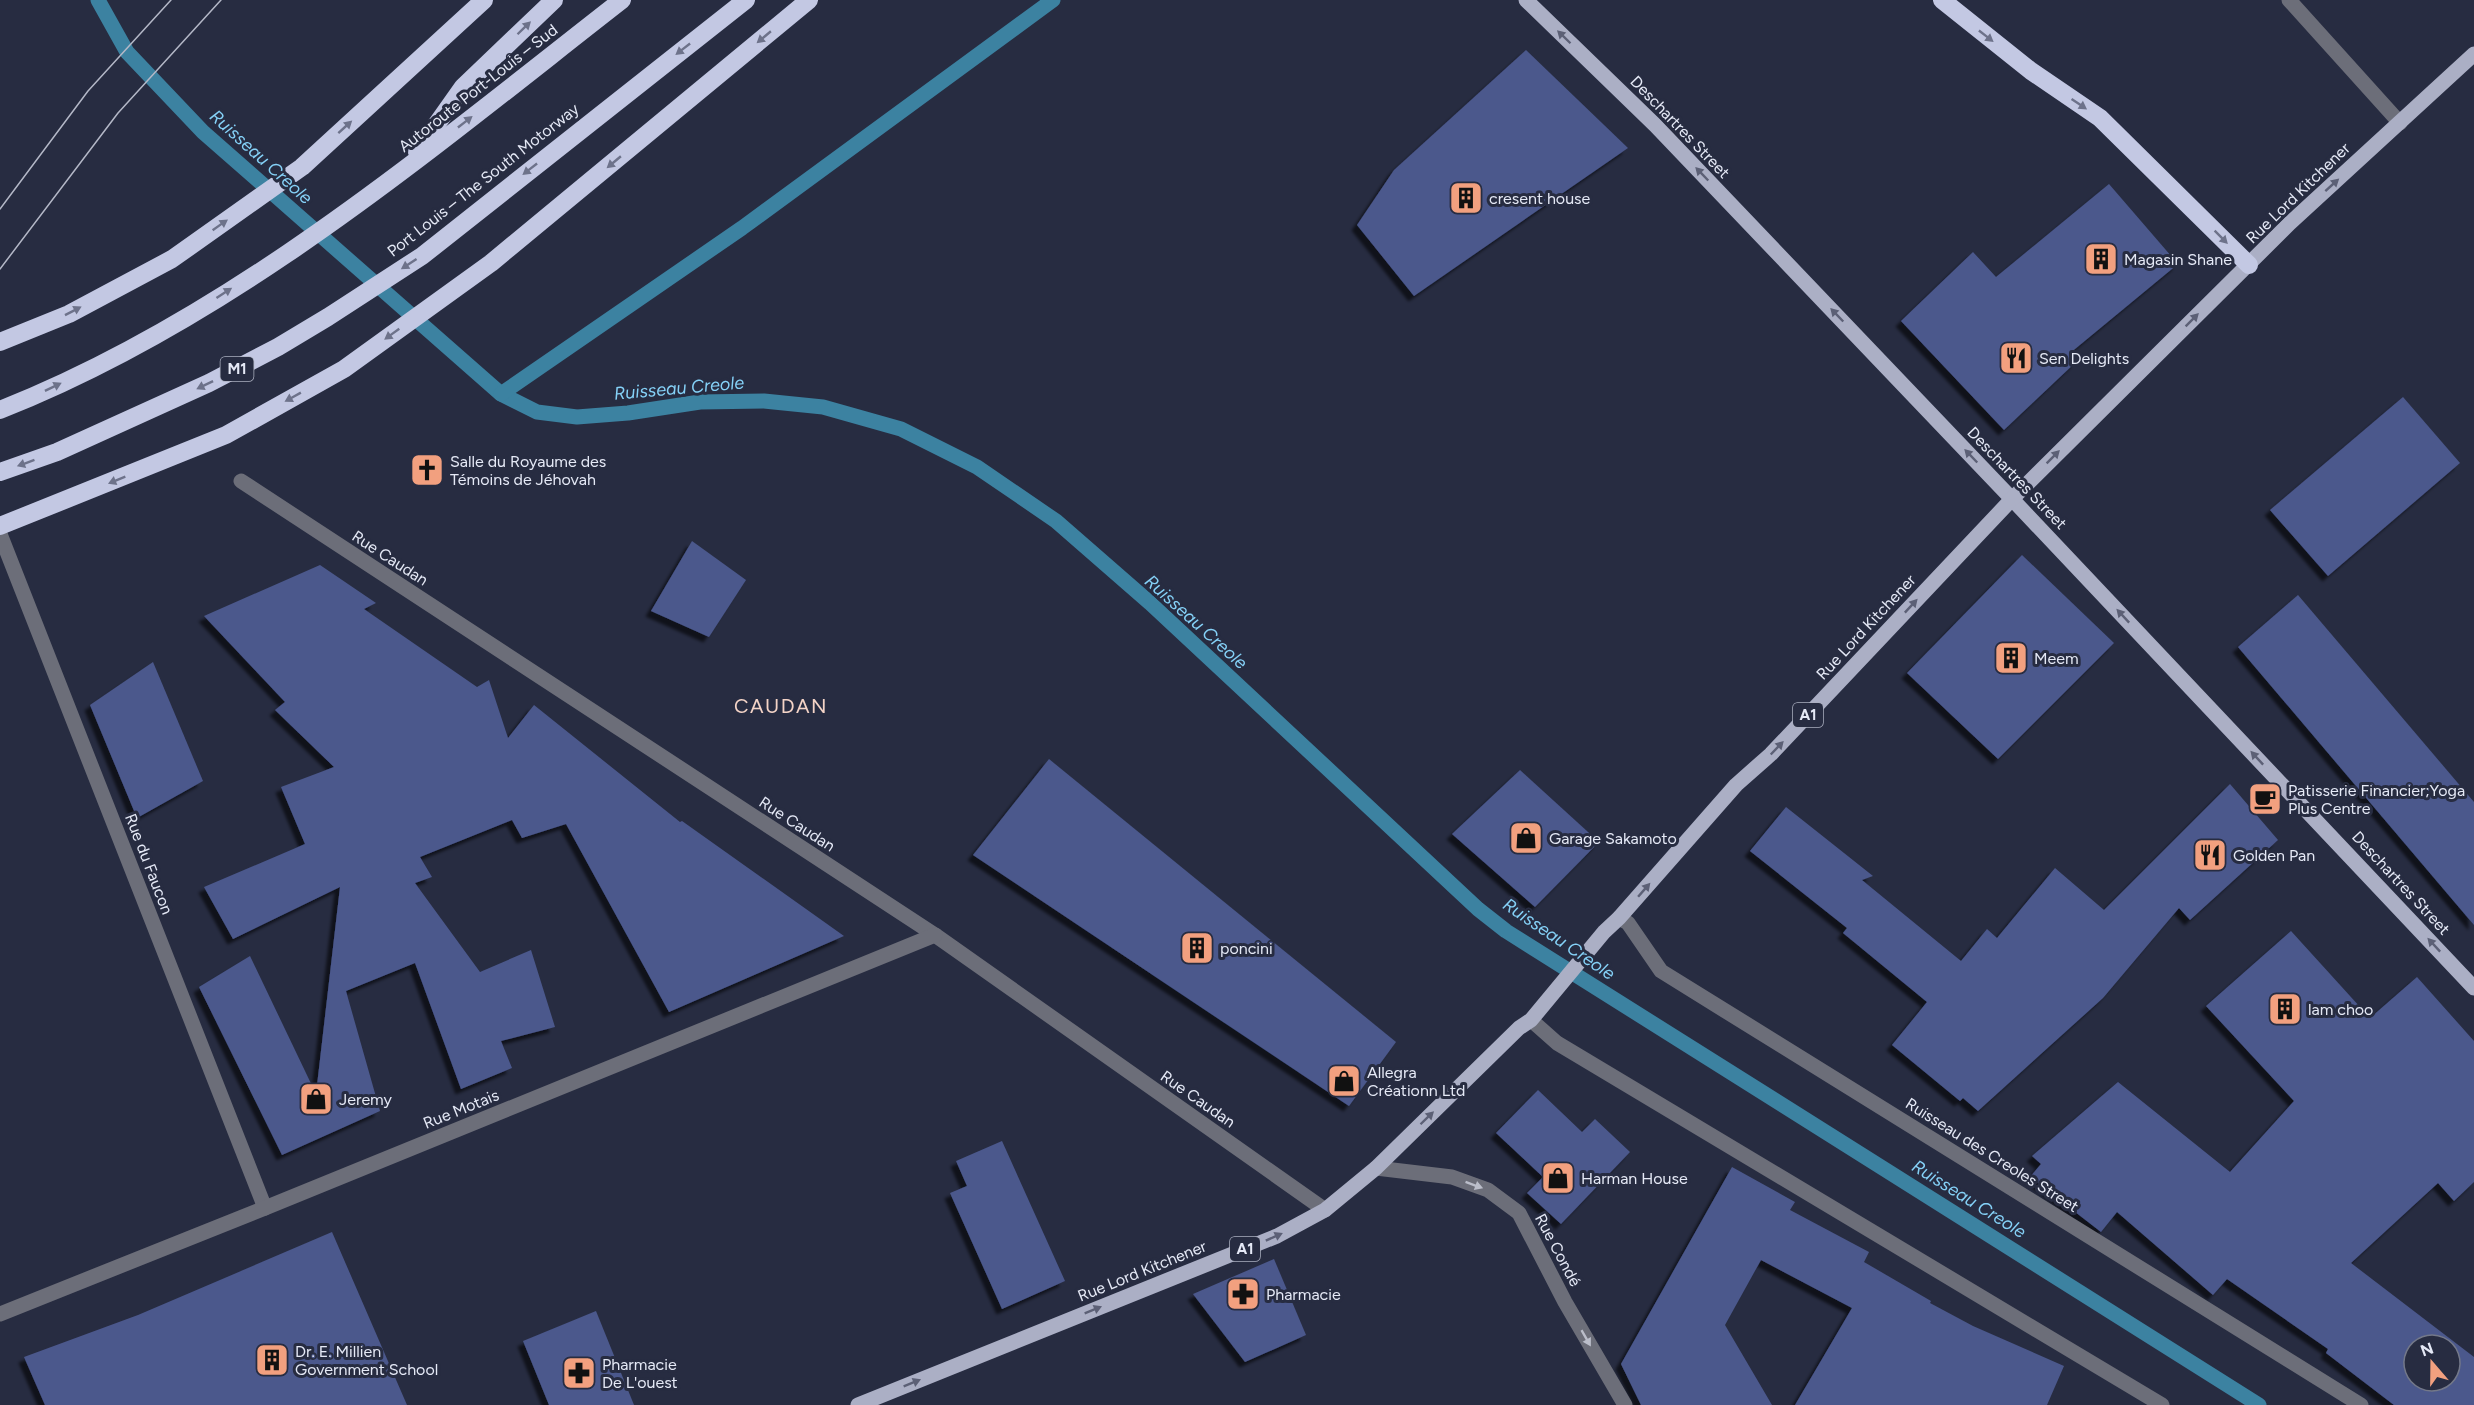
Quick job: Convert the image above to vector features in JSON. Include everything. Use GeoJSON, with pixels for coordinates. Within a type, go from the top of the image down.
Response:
{"type":"FeatureCollection","features":[{"type":"Feature","properties":{"kind":"highway"},"geometry":{"type":"LineString","coordinates":[[0,342],[69,314],[172,259],[302,167],[484,0]]}},
{"type":"Feature","properties":{"kind":"highway"},"geometry":{"type":"LineString","coordinates":[[405,169],[463,87],[554,0]]}},
{"type":"Feature","properties":{"kind":"highway","name":"Autoroute Port-Louis – Sud"},"geometry":{"type":"LineString","coordinates":[[0,410],[37,395],[179,322],[299,245],[405,169],[622,0]]}},
{"type":"Feature","properties":{"kind":"highway","name":"Port Louis – The South Motorway"},"geometry":{"type":"LineString","coordinates":[[0,472],[57,452],[128,422],[209,383],[278,347],[422,256],[454,228],[746,0]]}},
{"type":"Feature","properties":{"kind":"highway"},"geometry":{"type":"LineString","coordinates":[[0,526],[226,435],[344,369],[491,263],[809,0]]}},
{"type":"Feature","properties":{"kind":"highway"},"geometry":{"type":"LineString","coordinates":[[1942,0],[2031,71],[2100,118],[2249,265]]}},
{"type":"Feature","properties":{"kind":"main road","name":"Deschartres Street"},"geometry":{"type":"LineString","coordinates":[[1527,0],[1655,125],[2474,988]]}},
{"type":"Feature","properties":{"kind":"main road","name":"Rue Lord Kitchener"},"geometry":{"type":"LineString","coordinates":[[858,1405],[1277,1236],[1325,1210],[1376,1168],[1519,1028],[1531,1020],[1604,932],[1619,918],[1736,785],[1771,754],[2012,499],[2290,223],[2474,54]]}},
{"type":"Feature","properties":{"kind":"street"},"geometry":{"type":"LineString","coordinates":[[2289,0],[2400,123]]}},
{"type":"Feature","properties":{"kind":"street","name":"Rue Caudan"},"geometry":{"type":"LineString","coordinates":[[241,481],[935,936],[1325,1210]]}},
{"type":"Feature","properties":{"kind":"street","name":"Rue du Faucon"},"geometry":{"type":"LineString","coordinates":[[0,534],[265,1208]]}},
{"type":"Feature","properties":{"kind":"street","name":"Ruisseau des Creoles Street"},"geometry":{"type":"LineString","coordinates":[[1619,918],[1628,923],[1661,970],[2361,1405]]}},
{"type":"Feature","properties":{"kind":"street","name":"Rue Motais"},"geometry":{"type":"LineString","coordinates":[[0,1314],[935,936]]}},
{"type":"Feature","properties":{"kind":"street"},"geometry":{"type":"LineString","coordinates":[[1531,1020],[1566,1049],[2162,1405]]}},
{"type":"Feature","properties":{"kind":"street","name":"Rue Condé"},"geometry":{"type":"LineString","coordinates":[[1376,1168],[1452,1177],[1488,1190],[1519,1213],[1565,1302],[1625,1405]]}},
{"type":"Feature","properties":{"kind":"building","name":"cresent house"},"geometry":{"type":"Polygon","coordinates":[[[1526,50],[1628,148],[1414,296],[1357,225],[1394,170],[1526,50]]]}},
{"type":"Feature","properties":{"kind":"building"},"geometry":{"type":"Polygon","coordinates":[[[2109,184],[2178,264],[2069,354],[2077,361],[2004,430],[1901,321],[1973,252],[1996,277],[2109,184]]]}},
{"type":"Feature","properties":{"kind":"building"},"geometry":{"type":"Polygon","coordinates":[[[2403,397],[2460,463],[2328,576],[2270,510],[2403,397]]]}},
{"type":"Feature","properties":{"kind":"building"},"geometry":{"type":"Polygon","coordinates":[[[692,541],[746,580],[709,637],[651,611],[692,541]]]}},
{"type":"Feature","properties":{"kind":"building","name":"Meem"},"geometry":{"type":"Polygon","coordinates":[[[2022,555],[2114,643],[1998,759],[1907,673],[2022,555]]]}},
{"type":"Feature","properties":{"kind":"building"},"geometry":{"type":"Polygon","coordinates":[[[320,565],[376,603],[364,609],[477,687],[489,680],[508,738],[534,705],[680,822],[682,821],[844,936],[669,1012],[566,824],[522,838],[512,820],[420,857],[432,877],[415,883],[480,972],[531,950],[555,1027],[501,1041],[512,1068],[461,1089],[415,963],[346,991],[380,1111],[282,1155],[199,987],[250,956],[316,1094],[340,887],[233,939],[204,887],[305,844],[281,787],[334,767],[275,710],[285,702],[204,616],[320,565]]]}},
{"type":"Feature","properties":{"kind":"building"},"geometry":{"type":"Polygon","coordinates":[[[2298,595],[2474,802],[2474,925],[2238,647],[2298,595]]]}},
{"type":"Feature","properties":{"kind":"building"},"geometry":{"type":"Polygon","coordinates":[[[153,662],[203,781],[137,818],[90,705],[153,662]]]}},
{"type":"Feature","properties":{"kind":"building","name":"poncini"},"geometry":{"type":"Polygon","coordinates":[[[1049,759],[1396,1042],[1349,1106],[973,855],[1049,759]]]}},
{"type":"Feature","properties":{"kind":"building","name":"Garage Sakamoto"},"geometry":{"type":"Polygon","coordinates":[[[1520,770],[1599,842],[1535,907],[1452,834],[1520,770]]]}},
{"type":"Feature","properties":{"kind":"building"},"geometry":{"type":"Polygon","coordinates":[[[2230,784],[2278,840],[2190,920],[2179,908],[2103,998],[1978,1111],[1963,1098],[1960,1101],[1892,1045],[1927,1002],[1843,933],[1847,928],[1750,851],[1786,807],[1873,876],[1862,880],[1961,961],[1987,929],[1997,938],[2055,868],[2104,910],[2230,784]]]}},
{"type":"Feature","properties":{"kind":"building"},"geometry":{"type":"Polygon","coordinates":[[[2291,931],[2370,1018],[2417,977],[2474,1041],[2474,1182],[2454,1201],[2438,1183],[2351,1263],[2443,1333],[2402,1333],[2402,1393],[2462,1393],[2462,1348],[2474,1357],[2474,1405],[2394,1405],[2326,1353],[2328,1349],[2227,1279],[2213,1295],[2117,1212],[2101,1232],[2030,1177],[2041,1164],[2032,1156],[2118,1082],[2230,1172],[2294,1101],[2206,1006],[2291,931]]]}},
{"type":"Feature","properties":{"kind":"building"},"geometry":{"type":"Polygon","coordinates":[[[1538,1090],[1582,1132],[1595,1119],[1630,1152],[1561,1224],[1527,1193],[1543,1177],[1496,1133],[1538,1090]]]}},
{"type":"Feature","properties":{"kind":"building"},"geometry":{"type":"Polygon","coordinates":[[[1002,1141],[1065,1281],[1002,1309],[950,1193],[967,1186],[956,1161],[1002,1141]]]}},
{"type":"Feature","properties":{"kind":"building"},"geometry":{"type":"Polygon","coordinates":[[[1732,1167],[1795,1202],[1790,1210],[1869,1252],[1864,1262],[1931,1301],[1930,1303],[1973,1326],[2064,1366],[2047,1405],[1795,1405],[1852,1308],[1761,1260],[1725,1325],[1772,1405],[1641,1405],[1621,1364],[1732,1167]]]}},
{"type":"Feature","properties":{"kind":"building","name":"Dr. E. Millien Government School"},"geometry":{"type":"Polygon","coordinates":[[[332,1232],[407,1405],[45,1405],[24,1357],[138,1315],[332,1232]]]}},
{"type":"Feature","properties":{"kind":"building"},"geometry":{"type":"Polygon","coordinates":[[[1274,1259],[1306,1335],[1245,1362],[1193,1294],[1274,1259]]]}},
{"type":"Feature","properties":{"kind":"building","name":"Pharmacie De L'ouest"},"geometry":{"type":"Polygon","coordinates":[[[596,1311],[634,1405],[549,1405],[523,1341],[596,1311]]]}},
{"type":"Feature","properties":{"kind":"waterway","name":"Ruisseau Creole"},"geometry":{"type":"LineString","coordinates":[[98,0],[127,52],[203,132],[501,394],[537,412],[577,417],[628,413],[700,402],[764,401],[823,407],[901,429],[977,467],[1056,521],[1150,603],[1478,909],[1506,931],[2259,1405]]}},
{"type":"Feature","properties":{"kind":"waterway"},"geometry":{"type":"LineString","coordinates":[[501,394],[742,228],[1053,0]]}},
{"type":"Feature","properties":{"kind":"tram line"},"geometry":{"type":"LineString","coordinates":[[0,209],[88,91],[171,0]]}},
{"type":"Feature","properties":{"kind":"tram line"},"geometry":{"type":"LineString","coordinates":[[0,269],[118,113],[221,0]]}},
{"type":"Feature","properties":{"kind":"place","name":"cresent house"},"geometry":{"type":"Point","coordinates":[1466,198]}},
{"type":"Feature","properties":{"kind":"place","name":"Magasin Shane"},"geometry":{"type":"Point","coordinates":[2101,259]}},
{"type":"Feature","properties":{"kind":"place","name":"Sen Delights"},"geometry":{"type":"Point","coordinates":[2016,358]}},
{"type":"Feature","properties":{"kind":"place","name":"Salle du Royaume des Témoins de Jéhovah"},"geometry":{"type":"Point","coordinates":[427,470]}},
{"type":"Feature","properties":{"kind":"place","name":"Meem"},"geometry":{"type":"Point","coordinates":[2011,658]}},
{"type":"Feature","properties":{"kind":"place","name":"Patisserie Financier;Yoga Plus Centre"},"geometry":{"type":"Point","coordinates":[2265,799]}},
{"type":"Feature","properties":{"kind":"place","name":"Garage Sakamoto"},"geometry":{"type":"Point","coordinates":[1526,838]}},
{"type":"Feature","properties":{"kind":"place","name":"Golden Pan"},"geometry":{"type":"Point","coordinates":[2210,855]}},
{"type":"Feature","properties":{"kind":"place","name":"poncini"},"geometry":{"type":"Point","coordinates":[1197,948]}},
{"type":"Feature","properties":{"kind":"place","name":"lam choo"},"geometry":{"type":"Point","coordinates":[2285,1009]}},
{"type":"Feature","properties":{"kind":"place","name":"Allegra Créationn Ltd"},"geometry":{"type":"Point","coordinates":[1344,1081]}},
{"type":"Feature","properties":{"kind":"place","name":"Jeremy"},"geometry":{"type":"Point","coordinates":[316,1099]}},
{"type":"Feature","properties":{"kind":"place","name":"Harman House"},"geometry":{"type":"Point","coordinates":[1558,1178]}},
{"type":"Feature","properties":{"kind":"place","name":"Pharmacie"},"geometry":{"type":"Point","coordinates":[1243,1294]}},
{"type":"Feature","properties":{"kind":"place","name":"Dr. E. Millien Government School"},"geometry":{"type":"Point","coordinates":[272,1360]}},
{"type":"Feature","properties":{"kind":"place","name":"Pharmacie De L'ouest"},"geometry":{"type":"Point","coordinates":[579,1373]}},
{"type":"Feature","properties":{"kind":"district","name":"CAUDAN"},"geometry":{"type":"Point","coordinates":[781,706]}}]}
